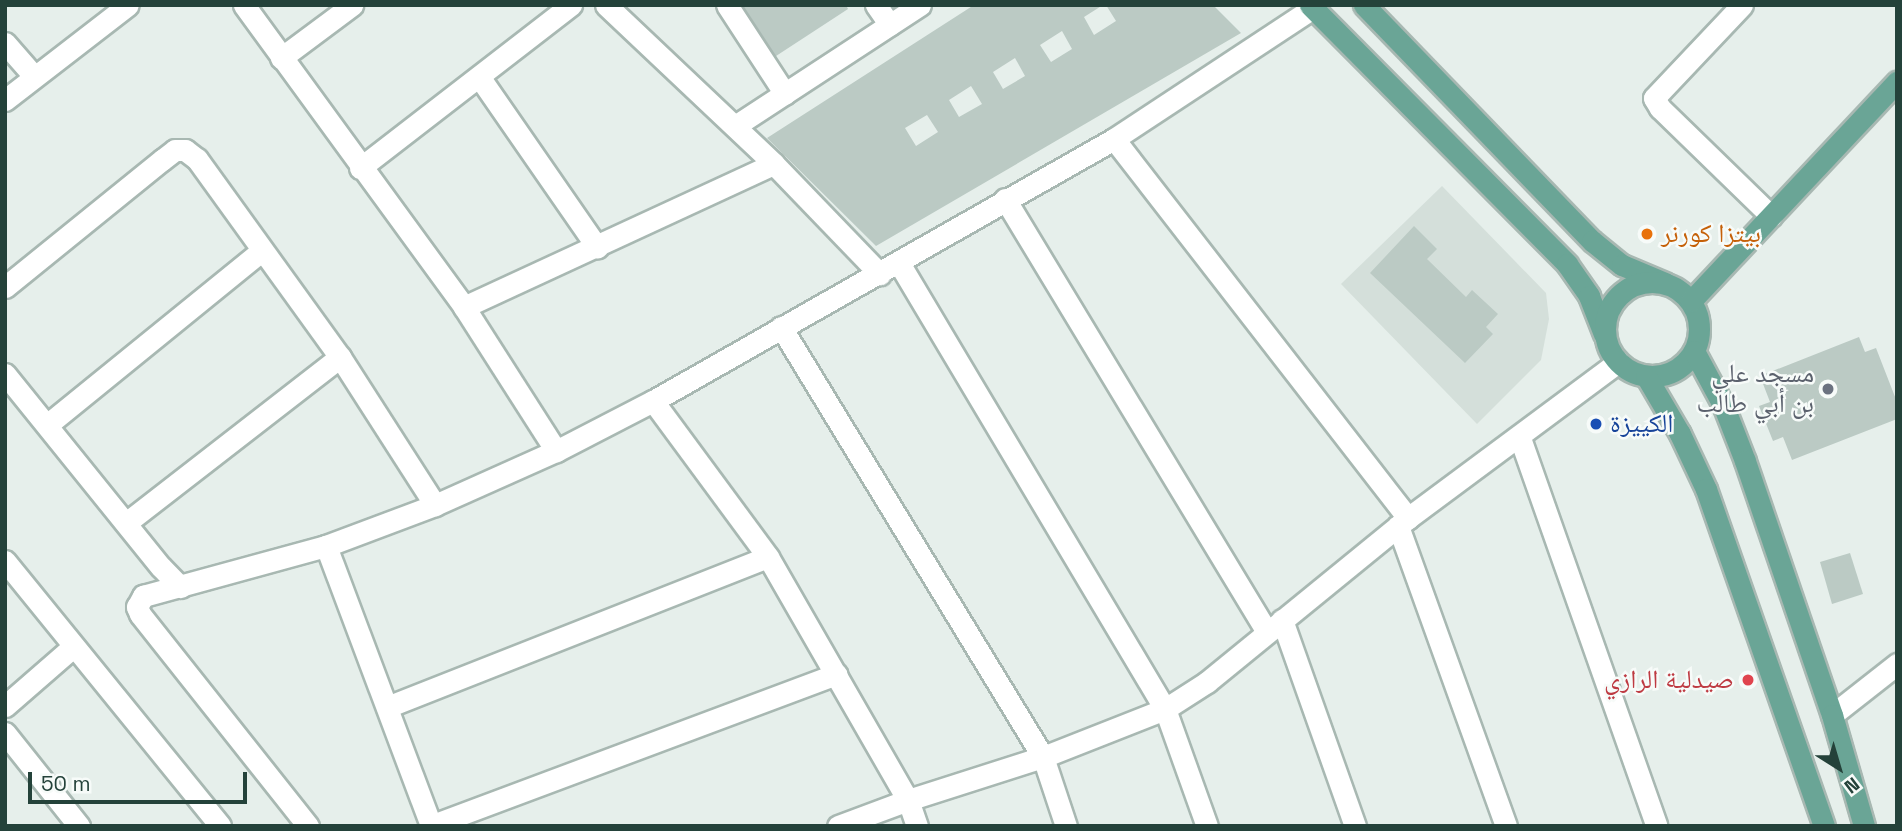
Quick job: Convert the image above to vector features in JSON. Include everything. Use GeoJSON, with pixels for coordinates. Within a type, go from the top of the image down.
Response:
{"type":"FeatureCollection","features":[{"type":"Feature","properties":{"kind":"main road"},"geometry":{"type":"LineString","coordinates":[[1312,7],[1567,264],[1589,296],[1608,349],[1618,362],[1630,372],[1646,376],[1673,371],[1694,351],[1699,326],[1691,301],[1680,290],[1622,265],[1592,241],[1364,5]]}},
{"type":"Feature","properties":{"kind":"main road"},"geometry":{"type":"LineString","coordinates":[[1691,301],[1897,82]]}},
{"type":"Feature","properties":{"kind":"main road"},"geometry":{"type":"LineString","coordinates":[[1604,334],[1608,311],[1621,292],[1635,284],[1650,281],[1665,283]]}},
{"type":"Feature","properties":{"kind":"main road"},"geometry":{"type":"LineString","coordinates":[[1694,351],[1724,407],[1745,461],[1832,715],[1864,826]]}},
{"type":"Feature","properties":{"kind":"main road"},"geometry":{"type":"LineString","coordinates":[[1646,376],[1680,434],[1706,489],[1824,826]]}},
{"type":"Feature","properties":{"kind":"street"},"geometry":{"type":"LineString","coordinates":[[5,100],[128,5]]}},
{"type":"Feature","properties":{"kind":"street"},"geometry":{"type":"LineString","coordinates":[[244,5],[360,168],[464,307],[556,452]]}},
{"type":"Feature","properties":{"kind":"street"},"geometry":{"type":"LineString","coordinates":[[281,58],[352,5]]}},
{"type":"Feature","properties":{"kind":"street"},"geometry":{"type":"LineString","coordinates":[[360,168],[480,78],[571,5]]}},
{"type":"Feature","properties":{"kind":"street"},"geometry":{"type":"LineString","coordinates":[[606,5],[775,164],[880,274]]}},
{"type":"Feature","properties":{"kind":"street"},"geometry":{"type":"LineString","coordinates":[[727,5],[785,94]]}},
{"type":"Feature","properties":{"kind":"street"},"geometry":{"type":"LineString","coordinates":[[876,5],[890,25]]}},
{"type":"Feature","properties":{"kind":"street"},"geometry":{"type":"LineString","coordinates":[[735,126],[920,5]]}},
{"type":"Feature","properties":{"kind":"street"},"geometry":{"type":"LineString","coordinates":[[1742,5],[1654,98],[1660,108],[1771,216]]}},
{"type":"Feature","properties":{"kind":"street"},"geometry":{"type":"LineString","coordinates":[[308,826],[140,614],[137,607],[143,596],[326,546],[435,505],[556,452],[880,274],[1005,199],[1114,139],[1312,7]]}},
{"type":"Feature","properties":{"kind":"street"},"geometry":{"type":"LineString","coordinates":[[5,43],[34,76]]}},
{"type":"Feature","properties":{"kind":"street"},"geometry":{"type":"LineString","coordinates":[[480,78],[597,247]]}},
{"type":"Feature","properties":{"kind":"street"},"geometry":{"type":"LineString","coordinates":[[1114,139],[1403,522],[1506,826]]}},
{"type":"Feature","properties":{"kind":"street"},"geometry":{"type":"LineString","coordinates":[[5,287],[175,150],[185,150],[197,159],[340,357],[435,505]]}},
{"type":"Feature","properties":{"kind":"street"},"geometry":{"type":"LineString","coordinates":[[464,307],[775,164]]}},
{"type":"Feature","properties":{"kind":"street"},"geometry":{"type":"LineString","coordinates":[[1005,199],[1274,626],[1355,826]]}},
{"type":"Feature","properties":{"kind":"street"},"geometry":{"type":"LineString","coordinates":[[47,425],[262,250]]}},
{"type":"Feature","properties":{"kind":"street"},"geometry":{"type":"LineString","coordinates":[[899,263],[1165,709],[1207,826]]}},
{"type":"Feature","properties":{"kind":"street"},"geometry":{"type":"LineString","coordinates":[[781,327],[1043,758],[1066,826]]}},
{"type":"Feature","properties":{"kind":"street"},"geometry":{"type":"LineString","coordinates":[[126,523],[340,357]]}},
{"type":"Feature","properties":{"kind":"street"},"geometry":{"type":"LineString","coordinates":[[838,826],[908,800],[1043,758],[1165,709],[1207,682],[1403,522],[1520,438],[1618,362]]}},
{"type":"Feature","properties":{"kind":"street"},"geometry":{"type":"LineString","coordinates":[[5,374],[180,587]]}},
{"type":"Feature","properties":{"kind":"street"},"geometry":{"type":"LineString","coordinates":[[653,401],[768,557],[908,800],[917,826]]}},
{"type":"Feature","properties":{"kind":"street"},"geometry":{"type":"LineString","coordinates":[[1520,438],[1657,826]]}},
{"type":"Feature","properties":{"kind":"street"},"geometry":{"type":"LineString","coordinates":[[326,546],[430,826],[837,674]]}},
{"type":"Feature","properties":{"kind":"street"},"geometry":{"type":"LineString","coordinates":[[387,707],[768,557]]}},
{"type":"Feature","properties":{"kind":"street"},"geometry":{"type":"LineString","coordinates":[[5,561],[220,826]]}},
{"type":"Feature","properties":{"kind":"street"},"geometry":{"type":"LineString","coordinates":[[5,706],[75,646]]}},
{"type":"Feature","properties":{"kind":"street"},"geometry":{"type":"LineString","coordinates":[[1832,715],[1897,664]]}},
{"type":"Feature","properties":{"kind":"street"},"geometry":{"type":"LineString","coordinates":[[5,733],[79,826]]}},
{"type":"Feature","properties":{"kind":"shaded area"},"geometry":{"type":"Polygon","coordinates":[[[1442,186],[1546,293],[1549,319],[1541,360],[1477,424],[1341,284],[1442,186]]]}},
{"type":"Feature","properties":{"kind":"building"},"geometry":{"type":"Polygon","coordinates":[[[739,5],[846,5],[848,9],[773,58],[739,5]]]}},
{"type":"Feature","properties":{"kind":"building"},"geometry":{"type":"Polygon","coordinates":[[[974,5],[1103,5],[1084,17],[1094,35],[1116,21],[1106,5],[1213,5],[1241,33],[876,246],[767,138],[974,5]],[[1062,31],[1040,45],[1051,62],[1072,49],[1062,31]],[[1015,58],[993,72],[1003,89],[1025,76],[1015,58]],[[971,86],[949,100],[959,117],[982,104],[971,86]],[[927,115],[905,128],[916,146],[938,132],[927,115]]]}},
{"type":"Feature","properties":{"kind":"building"},"geometry":{"type":"Polygon","coordinates":[[[1414,226],[1437,249],[1427,259],[1466,297],[1472,290],[1498,314],[1486,327],[1493,334],[1465,363],[1370,273],[1414,226]]]}},
{"type":"Feature","properties":{"kind":"building","name":"مسجد علي بن أبي طالب"},"geometry":{"type":"Polygon","coordinates":[[[1859,337],[1865,352],[1876,348],[1897,402],[1897,419],[1792,460],[1783,437],[1773,441],[1759,406],[1770,402],[1760,376],[1859,337]]]}},
{"type":"Feature","properties":{"kind":"building"},"geometry":{"type":"Polygon","coordinates":[[[1850,553],[1863,594],[1832,604],[1820,562],[1850,553]]]}},
{"type":"Feature","properties":{"kind":"place","name":"بيتزا كورنر"},"geometry":{"type":"Point","coordinates":[1647,234]}},
{"type":"Feature","properties":{"kind":"place","name":"مسجد علي بن أبي طالب"},"geometry":{"type":"Point","coordinates":[1828,389]}},
{"type":"Feature","properties":{"kind":"place","name":"الكييزة"},"geometry":{"type":"Point","coordinates":[1596,424]}},
{"type":"Feature","properties":{"kind":"place","name":"صيدلية الرازي"},"geometry":{"type":"Point","coordinates":[1748,680]}}]}
